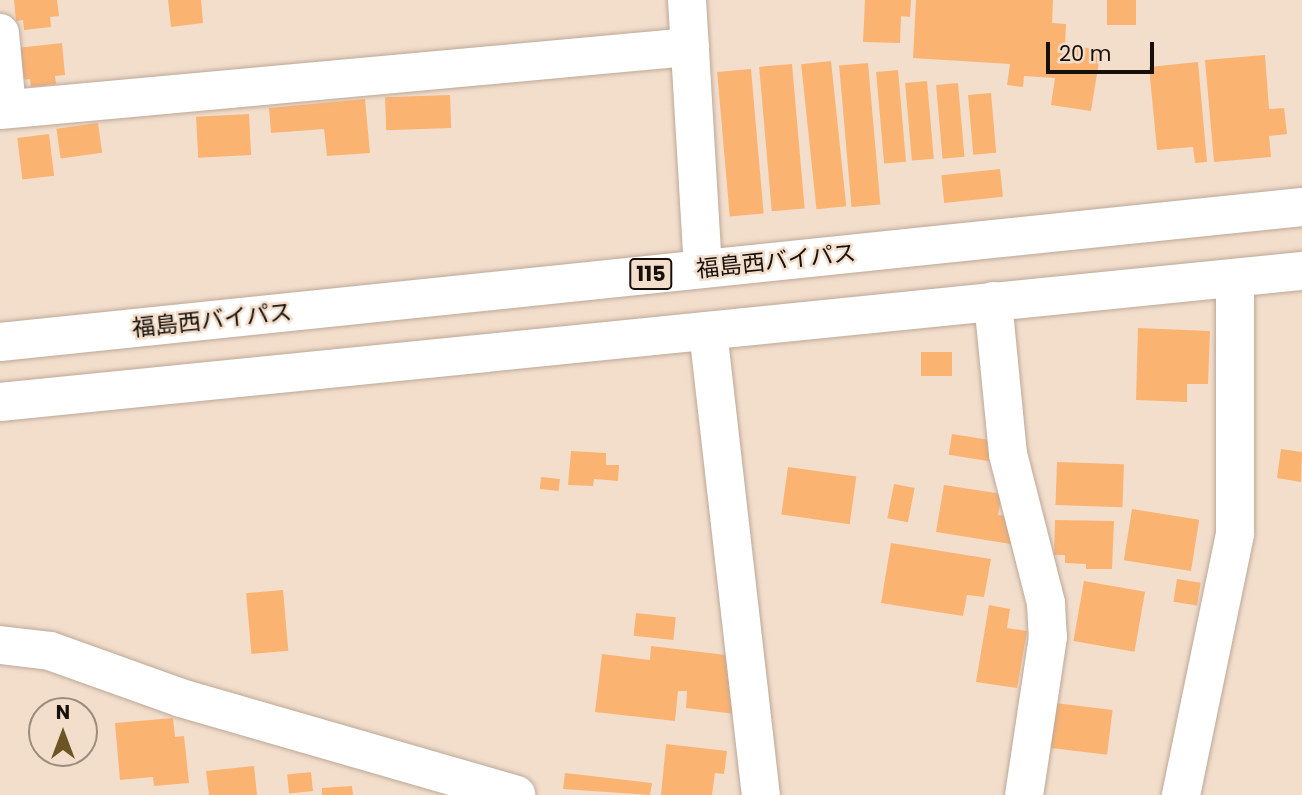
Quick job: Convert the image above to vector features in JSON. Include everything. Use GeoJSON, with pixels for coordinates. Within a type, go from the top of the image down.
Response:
{"type":"FeatureCollection","features":[{"type":"Feature","properties":{"kind":"main road"},"geometry":{"type":"LineString","coordinates":[[687,0],[703,269]]}},
{"type":"Feature","properties":{"kind":"main road"},"geometry":{"type":"LineString","coordinates":[[0,33],[4,110],[690,47]]}},
{"type":"Feature","properties":{"kind":"main road","name":"福島西バイパス"},"geometry":{"type":"LineString","coordinates":[[0,342],[1302,207]]}},
{"type":"Feature","properties":{"kind":"main road"},"geometry":{"type":"LineString","coordinates":[[0,402],[1302,271]]}},
{"type":"Feature","properties":{"kind":"main road"},"geometry":{"type":"LineString","coordinates":[[1181,795],[1235,534],[1236,278]]}},
{"type":"Feature","properties":{"kind":"main road"},"geometry":{"type":"LineString","coordinates":[[993,301],[1008,454],[1046,603],[1048,637],[1024,795]]}},
{"type":"Feature","properties":{"kind":"main road"},"geometry":{"type":"LineString","coordinates":[[708,331],[761,795]]}},
{"type":"Feature","properties":{"kind":"main road"},"geometry":{"type":"LineString","coordinates":[[0,645],[50,651],[181,698],[516,795]]}},
{"type":"Feature","properties":{"kind":"building"},"geometry":{"type":"Polygon","coordinates":[[[14,0],[57,0],[59,16],[50,17],[51,27],[24,30],[23,20],[16,21],[14,0]]]}},
{"type":"Feature","properties":{"kind":"building"},"geometry":{"type":"Polygon","coordinates":[[[168,0],[201,0],[203,23],[171,27],[168,0]]]}},
{"type":"Feature","properties":{"kind":"building"},"geometry":{"type":"Polygon","coordinates":[[[865,0],[911,0],[910,17],[901,16],[900,43],[863,42],[865,0]]]}},
{"type":"Feature","properties":{"kind":"building"},"geometry":{"type":"Polygon","coordinates":[[[916,0],[1053,0],[1052,23],[1066,24],[1065,46],[1101,49],[1091,111],[1051,105],[1055,78],[1024,76],[1023,87],[1007,85],[1010,64],[913,58],[916,0]]]}},
{"type":"Feature","properties":{"kind":"building"},"geometry":{"type":"Polygon","coordinates":[[[1107,0],[1136,0],[1136,25],[1107,25],[1107,0]]]}},
{"type":"Feature","properties":{"kind":"building"},"geometry":{"type":"Polygon","coordinates":[[[62,43],[65,75],[55,76],[56,84],[31,87],[30,79],[20,80],[17,48],[62,43]]]}},
{"type":"Feature","properties":{"kind":"building"},"geometry":{"type":"Polygon","coordinates":[[[1265,55],[1269,109],[1284,108],[1287,134],[1269,136],[1271,157],[1214,162],[1205,60],[1265,55]]]}},
{"type":"Feature","properties":{"kind":"building"},"geometry":{"type":"Polygon","coordinates":[[[831,61],[846,206],[816,209],[801,64],[831,61]]]}},
{"type":"Feature","properties":{"kind":"building"},"geometry":{"type":"Polygon","coordinates":[[[1198,62],[1207,162],[1195,163],[1193,147],[1157,150],[1149,67],[1198,62]]]}},
{"type":"Feature","properties":{"kind":"building"},"geometry":{"type":"Polygon","coordinates":[[[868,63],[880,204],[851,207],[839,66],[868,63]]]}},
{"type":"Feature","properties":{"kind":"building"},"geometry":{"type":"Polygon","coordinates":[[[792,64],[805,208],[772,211],[759,67],[792,64]]]}},
{"type":"Feature","properties":{"kind":"building"},"geometry":{"type":"Polygon","coordinates":[[[751,69],[764,213],[730,216],[717,72],[751,69]]]}},
{"type":"Feature","properties":{"kind":"building"},"geometry":{"type":"Polygon","coordinates":[[[898,70],[906,162],[884,164],[876,72],[898,70]]]}},
{"type":"Feature","properties":{"kind":"building"},"geometry":{"type":"Polygon","coordinates":[[[927,81],[934,159],[912,161],[905,83],[927,81]]]}},
{"type":"Feature","properties":{"kind":"building"},"geometry":{"type":"Polygon","coordinates":[[[958,83],[964,157],[943,159],[936,85],[958,83]]]}},
{"type":"Feature","properties":{"kind":"building"},"geometry":{"type":"Polygon","coordinates":[[[991,93],[996,153],[973,155],[968,95],[991,93]]]}},
{"type":"Feature","properties":{"kind":"building"},"geometry":{"type":"Polygon","coordinates":[[[450,95],[451,128],[386,130],[385,97],[450,95]]]}},
{"type":"Feature","properties":{"kind":"building"},"geometry":{"type":"Polygon","coordinates":[[[365,99],[370,153],[327,156],[324,129],[271,133],[269,108],[365,99]]]}},
{"type":"Feature","properties":{"kind":"building"},"geometry":{"type":"Polygon","coordinates":[[[249,114],[251,155],[198,158],[196,117],[249,114]]]}},
{"type":"Feature","properties":{"kind":"building"},"geometry":{"type":"Polygon","coordinates":[[[98,123],[102,153],[61,159],[56,129],[98,123]]]}},
{"type":"Feature","properties":{"kind":"building"},"geometry":{"type":"Polygon","coordinates":[[[49,134],[54,176],[22,180],[17,138],[49,134]]]}},
{"type":"Feature","properties":{"kind":"building"},"geometry":{"type":"Polygon","coordinates":[[[1000,169],[1003,197],[944,203],[941,175],[1000,169]]]}},
{"type":"Feature","properties":{"kind":"building"},"geometry":{"type":"Polygon","coordinates":[[[1138,328],[1210,331],[1208,384],[1187,384],[1187,402],[1136,400],[1138,328]]]}},
{"type":"Feature","properties":{"kind":"building"},"geometry":{"type":"Polygon","coordinates":[[[921,352],[952,352],[952,376],[921,376],[921,352]]]}},
{"type":"Feature","properties":{"kind":"building"},"geometry":{"type":"Polygon","coordinates":[[[952,434],[994,441],[991,461],[949,455],[952,434]]]}},
{"type":"Feature","properties":{"kind":"building"},"geometry":{"type":"Polygon","coordinates":[[[1281,449],[1302,452],[1301,482],[1277,478],[1281,449]]]}},
{"type":"Feature","properties":{"kind":"building"},"geometry":{"type":"Polygon","coordinates":[[[571,451],[606,453],[606,465],[619,465],[618,481],[594,479],[593,486],[568,485],[571,451]]]}},
{"type":"Feature","properties":{"kind":"building"},"geometry":{"type":"Polygon","coordinates":[[[1057,462],[1124,464],[1122,507],[1055,505],[1057,462]]]}},
{"type":"Feature","properties":{"kind":"building"},"geometry":{"type":"Polygon","coordinates":[[[788,467],[856,477],[850,524],[781,515],[788,467]]]}},
{"type":"Feature","properties":{"kind":"building"},"geometry":{"type":"Polygon","coordinates":[[[541,477],[560,479],[559,491],[540,489],[541,477]]]}},
{"type":"Feature","properties":{"kind":"building"},"geometry":{"type":"Polygon","coordinates":[[[894,484],[915,488],[908,522],[887,518],[894,484]]]}},
{"type":"Feature","properties":{"kind":"building"},"geometry":{"type":"Polygon","coordinates":[[[944,485],[1002,494],[998,515],[1022,519],[1017,545],[936,532],[944,485]]]}},
{"type":"Feature","properties":{"kind":"building"},"geometry":{"type":"Polygon","coordinates":[[[1132,509],[1199,520],[1191,571],[1124,560],[1132,509]]]}},
{"type":"Feature","properties":{"kind":"building"},"geometry":{"type":"Polygon","coordinates":[[[1055,520],[1114,521],[1112,569],[1086,569],[1086,564],[1065,563],[1065,555],[1054,555],[1055,520]]]}},
{"type":"Feature","properties":{"kind":"building"},"geometry":{"type":"Polygon","coordinates":[[[891,543],[991,559],[984,597],[967,595],[963,616],[881,603],[891,543]]]}},
{"type":"Feature","properties":{"kind":"building"},"geometry":{"type":"Polygon","coordinates":[[[1177,579],[1201,583],[1197,605],[1173,602],[1177,579]]]}},
{"type":"Feature","properties":{"kind":"building"},"geometry":{"type":"Polygon","coordinates":[[[1084,581],[1145,592],[1134,652],[1073,641],[1084,581]]]}},
{"type":"Feature","properties":{"kind":"building"},"geometry":{"type":"Polygon","coordinates":[[[283,590],[288,651],[251,654],[246,593],[283,590]]]}},
{"type":"Feature","properties":{"kind":"building"},"geometry":{"type":"Polygon","coordinates":[[[989,605],[1010,609],[1007,628],[1027,631],[1017,688],[976,682],[989,605]]]}},
{"type":"Feature","properties":{"kind":"building"},"geometry":{"type":"Polygon","coordinates":[[[636,613],[676,617],[673,640],[634,636],[636,613]]]}},
{"type":"Feature","properties":{"kind":"building"},"geometry":{"type":"Polygon","coordinates":[[[651,646],[734,656],[735,714],[686,708],[687,691],[678,691],[675,721],[595,712],[602,654],[650,660],[651,646]]]}},
{"type":"Feature","properties":{"kind":"building"},"geometry":{"type":"Polygon","coordinates":[[[1055,703],[1113,710],[1107,755],[1050,748],[1055,703]]]}},
{"type":"Feature","properties":{"kind":"building"},"geometry":{"type":"Polygon","coordinates":[[[173,718],[175,737],[184,736],[189,783],[154,786],[153,777],[120,780],[115,723],[173,718]]]}},
{"type":"Feature","properties":{"kind":"building"},"geometry":{"type":"Polygon","coordinates":[[[666,744],[727,751],[724,774],[715,773],[712,795],[661,795],[666,744]]]}},
{"type":"Feature","properties":{"kind":"building"},"geometry":{"type":"Polygon","coordinates":[[[254,766],[257,795],[209,795],[206,771],[254,766]]]}},
{"type":"Feature","properties":{"kind":"building"},"geometry":{"type":"Polygon","coordinates":[[[311,772],[313,791],[289,793],[287,775],[311,772]]]}},
{"type":"Feature","properties":{"kind":"building"},"geometry":{"type":"Polygon","coordinates":[[[565,773],[652,783],[650,795],[563,789],[565,773]]]}},
{"type":"Feature","properties":{"kind":"building"},"geometry":{"type":"Polygon","coordinates":[[[352,786],[353,795],[322,795],[322,788],[352,786]]]}}]}
